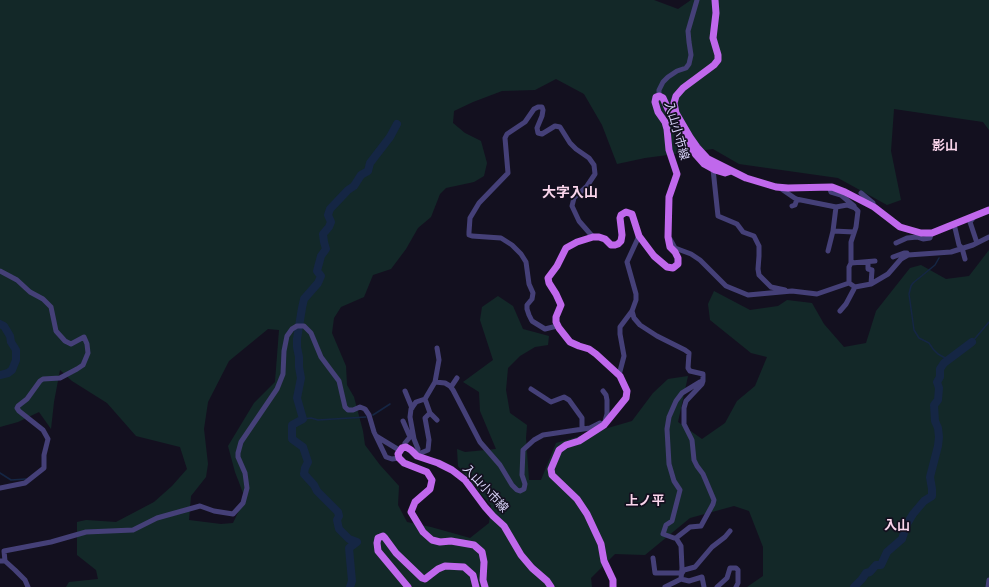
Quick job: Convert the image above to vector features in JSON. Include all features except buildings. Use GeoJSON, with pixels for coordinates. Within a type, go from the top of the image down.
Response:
{"type":"FeatureCollection","features":[{"type":"Feature","properties":{"kind":"main road"},"geometry":{"type":"LineString","coordinates":[[715,0],[716,13],[713,38],[718,60],[711,68],[683,88],[676,96],[674,104],[676,113],[690,137],[711,161],[755,181],[779,187],[829,187],[845,192],[874,207],[900,227],[921,233],[931,234],[989,210]]}},
{"type":"Feature","properties":{"kind":"main road","name":"入山小市線"},"geometry":{"type":"LineString","coordinates":[[593,237],[605,239],[611,245],[618,244],[621,241],[622,235],[620,218],[621,215],[626,212],[632,214],[634,217],[638,236],[654,256],[667,267],[673,268],[678,264],[678,258],[670,246],[668,237],[669,198],[677,174],[669,150],[667,129],[665,122],[658,112],[655,102],[656,98],[660,96],[663,98],[672,118],[696,155],[704,164],[713,169]]}},
{"type":"Feature","properties":{"kind":"main road"},"geometry":{"type":"LineString","coordinates":[[713,169],[725,173],[731,171]]}},
{"type":"Feature","properties":{"kind":"main road"},"geometry":{"type":"LineString","coordinates":[[593,237],[577,242],[566,248],[558,266],[548,278],[548,283],[556,294],[560,305],[556,322],[557,326],[570,342],[589,349],[619,375],[625,383],[628,394],[604,425],[579,441],[566,445],[559,450],[551,469],[552,475],[577,499],[587,514],[601,544],[604,561],[613,580],[614,587]]}},
{"type":"Feature","properties":{"kind":"main road","name":"入山小市線"},"geometry":{"type":"LineString","coordinates":[[402,449],[411,450],[416,455],[452,470],[465,480],[485,507],[504,526],[521,555],[551,587]]}},
{"type":"Feature","properties":{"kind":"main road"},"geometry":{"type":"LineString","coordinates":[[402,449],[398,454],[399,458],[404,463],[428,472],[431,476],[432,484],[430,489],[415,502],[411,512],[423,532],[432,540],[440,542],[451,540],[474,546],[482,552],[484,562],[483,580],[485,587]]}},
{"type":"Feature","properties":{"kind":"main road"},"geometry":{"type":"LineString","coordinates":[[408,587],[378,551],[378,538],[383,536],[396,553],[422,578],[425,579],[429,577],[438,569],[445,566],[464,567],[473,575],[476,587]]}},
{"type":"Feature","properties":{"kind":"street"},"geometry":{"type":"LineString","coordinates":[[660,96],[659,90],[663,82],[672,74],[686,68],[689,64],[691,55],[688,31],[697,0]]}},
{"type":"Feature","properties":{"kind":"street"},"geometry":{"type":"LineString","coordinates":[[557,326],[545,328],[532,321],[527,306],[532,299],[533,292],[529,284],[526,262],[521,254],[512,245],[501,238],[475,237],[470,236],[468,232],[469,221],[472,214],[485,196],[508,173],[505,138],[507,134],[524,122],[534,109],[538,107],[542,107],[543,110],[538,133],[542,134],[555,126],[560,127],[566,138],[573,146],[589,158],[594,165],[595,174],[587,186],[574,198],[572,206],[579,221],[593,237]]}},
{"type":"Feature","properties":{"kind":"street"},"geometry":{"type":"LineString","coordinates":[[713,169],[718,216],[736,224],[743,232],[754,236],[759,246],[759,275],[771,287],[817,294],[849,283]]}},
{"type":"Feature","properties":{"kind":"street"},"geometry":{"type":"LineString","coordinates":[[779,187],[797,199],[836,207],[847,205],[855,208]]}},
{"type":"Feature","properties":{"kind":"street"},"geometry":{"type":"LineString","coordinates":[[829,187],[831,192],[841,196],[858,212],[851,242],[849,283]]}},
{"type":"Feature","properties":{"kind":"street"},"geometry":{"type":"LineString","coordinates":[[861,193],[873,203],[874,207]]}},
{"type":"Feature","properties":{"kind":"street"},"geometry":{"type":"LineString","coordinates":[[792,206],[795,205],[797,199]]}},
{"type":"Feature","properties":{"kind":"street"},"geometry":{"type":"LineString","coordinates":[[828,251],[833,231],[836,207]]}},
{"type":"Feature","properties":{"kind":"street"},"geometry":{"type":"LineString","coordinates":[[945,228],[948,230],[955,228],[962,222],[970,222],[975,216]]}},
{"type":"Feature","properties":{"kind":"street"},"geometry":{"type":"LineString","coordinates":[[970,222],[977,243]]}},
{"type":"Feature","properties":{"kind":"street"},"geometry":{"type":"LineString","coordinates":[[955,228],[959,245],[962,248],[965,259]]}},
{"type":"Feature","properties":{"kind":"street"},"geometry":{"type":"LineString","coordinates":[[833,231],[854,232]]}},
{"type":"Feature","properties":{"kind":"street"},"geometry":{"type":"LineString","coordinates":[[896,243],[907,238],[930,238],[931,234]]}},
{"type":"Feature","properties":{"kind":"street"},"geometry":{"type":"LineString","coordinates":[[619,375],[624,356],[620,330],[622,324],[632,311],[636,300],[636,294],[627,262],[638,236]]}},
{"type":"Feature","properties":{"kind":"street"},"geometry":{"type":"LineString","coordinates":[[668,237],[675,248],[691,254],[700,260],[726,286],[748,295],[792,290]]}},
{"type":"Feature","properties":{"kind":"street"},"geometry":{"type":"LineString","coordinates":[[893,257],[904,253],[907,253],[908,255],[951,252],[989,237]]}},
{"type":"Feature","properties":{"kind":"street"},"geometry":{"type":"LineString","coordinates":[[849,283],[855,287],[871,284],[888,274],[901,259],[908,255]]}},
{"type":"Feature","properties":{"kind":"street"},"geometry":{"type":"LineString","coordinates":[[851,263],[875,261]]}},
{"type":"Feature","properties":{"kind":"street"},"geometry":{"type":"LineString","coordinates":[[868,262],[868,269],[872,270],[871,284]]}},
{"type":"Feature","properties":{"kind":"street"},"geometry":{"type":"LineString","coordinates":[[0,271],[17,280],[30,292],[43,299],[51,307],[56,331],[65,341],[71,344],[84,337],[87,344],[88,353],[83,365],[77,369],[60,378],[43,379],[40,381],[27,399],[18,406],[17,408],[19,411],[43,430],[48,439],[44,455],[44,468],[25,483],[0,488]]}},
{"type":"Feature","properties":{"kind":"street"},"geometry":{"type":"LineString","coordinates":[[840,311],[846,304],[855,287]]}},
{"type":"Feature","properties":{"kind":"street"},"geometry":{"type":"LineString","coordinates":[[632,311],[634,318],[640,325],[689,353],[688,368],[690,371],[703,374],[703,381],[686,401],[684,408],[684,424],[692,440],[694,460],[703,474],[714,500],[701,526],[690,527],[676,538]]}},
{"type":"Feature","properties":{"kind":"street"},"geometry":{"type":"LineString","coordinates":[[28,587],[25,580],[2,561],[4,551],[51,542],[86,532],[133,530],[157,518],[200,506],[214,511],[233,514],[243,503],[247,488],[246,473],[238,457],[241,442],[279,385],[284,374],[284,351],[287,336],[292,329],[297,326],[304,326],[311,333],[321,357],[339,381],[345,407],[348,410],[360,407],[365,409],[369,415],[375,435],[386,457],[392,459],[399,458]]}},
{"type":"Feature","properties":{"kind":"street"},"geometry":{"type":"LineString","coordinates":[[416,455],[418,449],[414,438],[410,417],[412,408],[416,402],[424,398],[435,382],[439,360],[437,348]]}},
{"type":"Feature","properties":{"kind":"street"},"geometry":{"type":"LineString","coordinates":[[451,388],[457,378]]}},
{"type":"Feature","properties":{"kind":"street"},"geometry":{"type":"LineString","coordinates":[[681,579],[681,546],[676,538],[664,534],[666,526],[672,521],[680,490],[674,482],[670,464],[667,429],[669,417],[676,401],[682,393],[703,381]]}},
{"type":"Feature","properties":{"kind":"street"},"geometry":{"type":"LineString","coordinates":[[435,382],[445,384],[451,388],[480,442],[500,465],[512,486],[520,491],[524,489],[525,484],[522,475],[523,450],[534,440],[543,435],[590,428],[600,423],[604,425],[607,414],[607,400],[606,394],[603,391]]}},
{"type":"Feature","properties":{"kind":"street"},"geometry":{"type":"LineString","coordinates":[[532,389],[552,402],[564,397],[582,418],[582,429]]}},
{"type":"Feature","properties":{"kind":"street"},"geometry":{"type":"LineString","coordinates":[[405,391],[412,408]]}},
{"type":"Feature","properties":{"kind":"street"},"geometry":{"type":"LineString","coordinates":[[424,398],[430,413],[437,420]]}},
{"type":"Feature","properties":{"kind":"street"},"geometry":{"type":"LineString","coordinates":[[416,455],[428,450],[429,440],[425,418],[430,413]]}},
{"type":"Feature","properties":{"kind":"street"},"geometry":{"type":"LineString","coordinates":[[375,435],[402,449],[410,437],[403,420]]}},
{"type":"Feature","properties":{"kind":"street"},"geometry":{"type":"LineString","coordinates":[[653,558],[655,572],[682,572],[695,567],[712,547],[725,538],[730,531]]}},
{"type":"Feature","properties":{"kind":"street"},"geometry":{"type":"LineString","coordinates":[[717,587],[727,578],[730,568],[736,568],[738,570],[738,583],[736,587]]}},
{"type":"Feature","properties":{"kind":"street"},"geometry":{"type":"LineString","coordinates":[[665,587],[681,579],[689,581],[702,577],[704,587]]}},
{"type":"Feature","properties":{"kind":"street"},"geometry":{"type":"LineString","coordinates":[[988,587],[989,580]]}},
{"type":"Feature","properties":{"kind":"green space"},"geometry":{"type":"Polygon","coordinates":[[[0,0],[654,0],[678,9],[691,0],[989,0],[989,130],[983,122],[894,109],[891,151],[901,200],[887,205],[838,178],[739,164],[713,149],[645,158],[617,164],[602,125],[584,94],[556,79],[535,90],[502,91],[454,111],[453,123],[465,133],[481,141],[487,163],[484,176],[474,182],[446,188],[440,194],[431,217],[418,228],[406,249],[391,269],[373,275],[364,297],[341,307],[334,318],[332,333],[346,366],[347,385],[354,397],[365,445],[380,465],[399,486],[398,505],[407,522],[470,538],[489,523],[491,506],[458,466],[457,449],[465,452],[496,449],[480,411],[479,392],[463,382],[493,360],[480,320],[482,307],[498,296],[513,306],[523,329],[549,336],[548,345],[535,347],[520,356],[508,368],[506,390],[510,413],[527,425],[526,438],[529,480],[541,480],[556,443],[632,421],[653,393],[668,379],[688,376],[678,422],[702,439],[725,423],[737,401],[755,386],[767,357],[751,353],[710,320],[708,304],[714,291],[750,310],[778,306],[787,300],[812,303],[824,324],[844,347],[866,343],[876,311],[910,268],[921,265],[946,279],[969,276],[989,250],[989,587],[747,587],[763,576],[763,547],[749,511],[734,506],[690,518],[645,555],[615,554],[591,578],[592,587],[66,587],[69,582],[98,579],[96,570],[77,555],[77,522],[86,520],[116,522],[154,502],[172,486],[187,469],[180,447],[136,436],[107,403],[72,381],[60,370],[51,429],[39,412],[18,422],[0,427],[0,0]],[[268,329],[229,361],[208,402],[204,429],[208,464],[206,477],[191,496],[189,520],[221,524],[233,523],[245,498],[235,472],[228,446],[254,403],[275,382],[279,330],[268,329]]]}},
{"type":"Feature","properties":{"kind":"waterway"},"geometry":{"type":"LineString","coordinates":[[350,587],[352,581],[349,548],[357,542],[349,539],[339,529],[337,520],[339,516],[338,512],[317,491],[314,485],[304,474],[308,462],[303,447],[292,439],[292,425],[303,419],[297,398],[301,378],[297,339],[304,299],[318,283],[321,276],[317,271],[321,256],[326,249],[323,234],[331,222],[328,215],[330,209],[348,190],[354,186],[361,175],[368,171],[370,163],[390,137],[397,124]]}},
{"type":"Feature","properties":{"kind":"waterway"},"geometry":{"type":"LineString","coordinates":[[939,258],[935,265],[913,283],[909,294],[914,330],[919,338],[929,343],[938,354],[948,361]]}},
{"type":"Feature","properties":{"kind":"waterway"},"geometry":{"type":"LineString","coordinates":[[972,342],[989,322]]}},
{"type":"Feature","properties":{"kind":"waterway"},"geometry":{"type":"LineString","coordinates":[[0,324],[4,326],[16,350],[16,360],[12,370],[8,373],[0,375]]}},
{"type":"Feature","properties":{"kind":"waterway"},"geometry":{"type":"LineString","coordinates":[[854,587],[866,573],[870,572],[876,565],[881,565],[887,552],[902,539],[907,524],[913,514],[924,501],[932,496],[930,477],[939,437],[938,428],[935,421],[934,405],[938,400],[939,388],[937,382],[940,377],[940,369],[944,363],[972,342]]}},
{"type":"Feature","properties":{"kind":"waterway"},"geometry":{"type":"LineString","coordinates":[[373,415],[390,404]]}},
{"type":"Feature","properties":{"kind":"waterway"},"geometry":{"type":"LineString","coordinates":[[303,419],[311,418],[318,420],[366,417]]}},
{"type":"Feature","properties":{"kind":"waterway"},"geometry":{"type":"LineString","coordinates":[[0,473],[11,480],[26,479]]}},
{"type":"Feature","properties":{"kind":"district","name":"影山"},"geometry":{"type":"Point","coordinates":[945,147]}},
{"type":"Feature","properties":{"kind":"district","name":"大字入山"},"geometry":{"type":"Point","coordinates":[570,193]}},
{"type":"Feature","properties":{"kind":"district","name":"上ノ平"},"geometry":{"type":"Point","coordinates":[645,502]}},
{"type":"Feature","properties":{"kind":"district","name":"入山"},"geometry":{"type":"Point","coordinates":[897,527]}}]}
